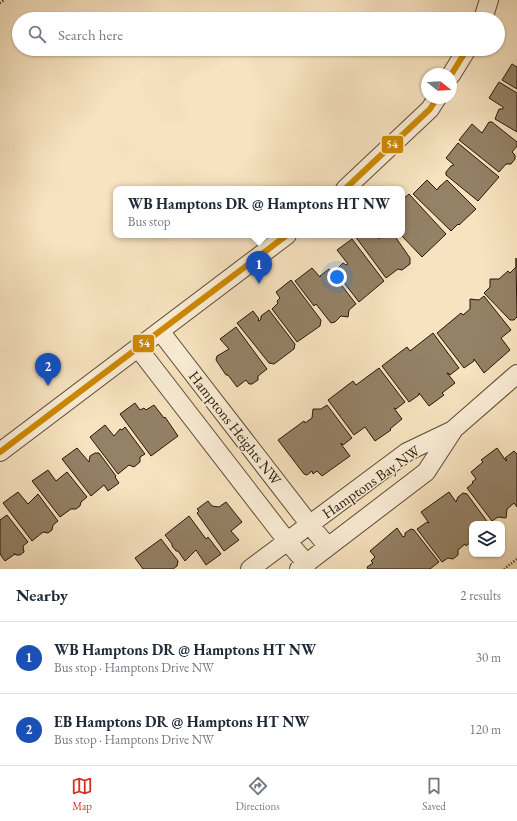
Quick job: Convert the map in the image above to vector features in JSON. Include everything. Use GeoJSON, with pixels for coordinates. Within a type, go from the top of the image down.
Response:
{"type":"FeatureCollection","features":[{"type":"Feature","properties":{"kind":"street"},"geometry":{"type":"LineString","coordinates":[[485,12],[489,0]]}},
{"type":"Feature","properties":{"kind":"street"},"geometry":{"type":"LineString","coordinates":[[455,68],[463,56]]}},
{"type":"Feature","properties":{"kind":"street"},"geometry":{"type":"LineString","coordinates":[[348,186],[430,109],[433,104]]}},
{"type":"Feature","properties":{"kind":"street"},"geometry":{"type":"LineString","coordinates":[[0,452],[283,238]]}},
{"type":"Feature","properties":{"kind":"street","name":"Hamptons Heights NW"},"geometry":{"type":"LineString","coordinates":[[138,348],[287,541],[303,566],[328,547],[160,331]]}},
{"type":"Feature","properties":{"kind":"street","name":"Hamptons Bay NW"},"geometry":{"type":"LineString","coordinates":[[328,547],[426,472],[454,430],[517,374]]}},
{"type":"Feature","properties":{"kind":"street","name":"Hamptons Bay NW"},"geometry":{"type":"LineString","coordinates":[[310,525],[407,452],[454,430]]}},
{"type":"Feature","properties":{"kind":"street"},"geometry":{"type":"LineString","coordinates":[[250,569],[310,525]]}},
{"type":"Feature","properties":{"kind":"path"},"geometry":{"type":"LineString","coordinates":[[0,3],[4,0]]}},
{"type":"Feature","properties":{"kind":"path"},"geometry":{"type":"LineString","coordinates":[[504,569],[517,559]]}},
{"type":"Feature","properties":{"kind":"building"},"geometry":{"type":"Polygon","coordinates":[[[512,64],[517,67],[517,89],[502,80],[512,64]]]}},
{"type":"Feature","properties":{"kind":"building"},"geometry":{"type":"Polygon","coordinates":[[[499,82],[517,93],[517,132],[495,119],[499,109],[503,109],[503,107],[489,98],[499,82]]]}},
{"type":"Feature","properties":{"kind":"building"},"geometry":{"type":"Polygon","coordinates":[[[489,122],[492,122],[517,142],[517,146],[512,152],[515,155],[515,159],[511,164],[506,164],[499,172],[459,140],[472,124],[482,133],[489,122]]]}},
{"type":"Feature","properties":{"kind":"building"},"geometry":{"type":"Polygon","coordinates":[[[458,143],[499,177],[478,201],[446,175],[446,172],[451,166],[454,165],[446,158],[458,143]]]}},
{"type":"Feature","properties":{"kind":"building"},"geometry":{"type":"Polygon","coordinates":[[[427,180],[437,190],[447,180],[476,209],[451,231],[413,194],[427,180]]]}},
{"type":"Feature","properties":{"kind":"building"},"geometry":{"type":"Polygon","coordinates":[[[409,194],[446,234],[422,257],[404,238],[405,197],[409,194]]]}},
{"type":"Feature","properties":{"kind":"building"},"geometry":{"type":"Polygon","coordinates":[[[356,238],[396,238],[410,258],[410,264],[402,270],[398,269],[386,278],[356,238]]]}},
{"type":"Feature","properties":{"kind":"building"},"geometry":{"type":"Polygon","coordinates":[[[352,239],[384,281],[359,302],[335,271],[343,263],[346,265],[348,264],[337,250],[352,239]]]}},
{"type":"Feature","properties":{"kind":"building"},"geometry":{"type":"Polygon","coordinates":[[[516,258],[517,317],[514,320],[510,320],[484,293],[490,287],[490,279],[499,279],[508,271],[510,273],[516,267],[516,258]]]}},
{"type":"Feature","properties":{"kind":"building"},"geometry":{"type":"Polygon","coordinates":[[[312,268],[320,277],[329,269],[356,304],[349,310],[348,317],[341,316],[335,322],[331,323],[316,304],[314,306],[295,281],[312,268]]]}},
{"type":"Feature","properties":{"kind":"building"},"geometry":{"type":"Polygon","coordinates":[[[291,280],[321,320],[320,326],[297,342],[272,309],[278,303],[277,301],[280,298],[276,292],[291,280]]]}},
{"type":"Feature","properties":{"kind":"building"},"geometry":{"type":"Polygon","coordinates":[[[484,296],[511,330],[501,338],[510,350],[484,373],[474,359],[474,361],[464,368],[437,333],[461,313],[463,315],[470,309],[470,299],[479,300],[484,296]]]}},
{"type":"Feature","properties":{"kind":"building"},"geometry":{"type":"Polygon","coordinates":[[[269,310],[295,344],[294,349],[274,364],[269,363],[237,323],[253,311],[259,321],[261,316],[269,310]]]}},
{"type":"Feature","properties":{"kind":"building"},"geometry":{"type":"Polygon","coordinates":[[[236,327],[267,369],[258,376],[258,380],[252,384],[249,384],[246,380],[237,387],[228,375],[226,375],[216,360],[217,356],[229,349],[220,339],[236,327]]]}},
{"type":"Feature","properties":{"kind":"building"},"geometry":{"type":"Polygon","coordinates":[[[433,333],[459,368],[450,375],[447,373],[455,383],[442,393],[444,395],[429,406],[419,393],[419,395],[409,402],[382,366],[407,347],[410,351],[433,333]]]}},
{"type":"Feature","properties":{"kind":"building"},"geometry":{"type":"Polygon","coordinates":[[[379,368],[405,402],[396,409],[394,408],[402,419],[390,429],[391,430],[375,441],[365,427],[354,435],[328,400],[353,381],[356,385],[379,368]]]}},
{"type":"Feature","properties":{"kind":"building"},"geometry":{"type":"Polygon","coordinates":[[[135,403],[140,410],[144,408],[146,410],[154,405],[164,418],[165,417],[178,436],[151,456],[120,414],[135,403]]]}},
{"type":"Feature","properties":{"kind":"building"},"geometry":{"type":"Polygon","coordinates":[[[327,405],[352,438],[343,445],[341,443],[350,456],[322,476],[317,471],[313,474],[312,471],[307,475],[304,474],[278,440],[304,421],[305,423],[312,418],[313,409],[321,409],[327,405]]]}},
{"type":"Feature","properties":{"kind":"building"},"geometry":{"type":"Polygon","coordinates":[[[105,425],[114,436],[120,429],[122,430],[125,427],[145,454],[140,457],[140,462],[134,467],[129,465],[118,474],[90,437],[105,425]]]}},
{"type":"Feature","properties":{"kind":"building"},"geometry":{"type":"Polygon","coordinates":[[[77,448],[89,462],[90,456],[95,453],[99,453],[116,476],[115,477],[119,483],[108,491],[104,485],[91,496],[62,459],[77,448]]]}},
{"type":"Feature","properties":{"kind":"building"},"geometry":{"type":"Polygon","coordinates":[[[497,448],[506,461],[507,460],[505,458],[514,451],[517,454],[517,507],[514,503],[507,509],[506,518],[498,517],[492,521],[467,488],[476,479],[471,472],[483,462],[481,460],[497,448]]]}},
{"type":"Feature","properties":{"kind":"building"},"geometry":{"type":"Polygon","coordinates":[[[48,470],[56,481],[67,472],[87,497],[76,509],[71,509],[60,517],[32,481],[48,470]]]}},
{"type":"Feature","properties":{"kind":"building"},"geometry":{"type":"Polygon","coordinates":[[[18,492],[28,504],[38,494],[58,521],[53,525],[52,530],[48,533],[43,532],[32,541],[3,503],[18,492]]]}},
{"type":"Feature","properties":{"kind":"building"},"geometry":{"type":"Polygon","coordinates":[[[449,492],[456,502],[458,497],[463,493],[467,494],[487,521],[469,521],[469,544],[466,546],[465,544],[458,550],[458,555],[453,559],[448,558],[442,562],[417,529],[427,522],[429,523],[421,512],[449,492]]]}},
{"type":"Feature","properties":{"kind":"building"},"geometry":{"type":"Polygon","coordinates":[[[208,501],[212,506],[219,507],[226,502],[242,522],[231,531],[239,540],[224,551],[197,513],[199,511],[197,509],[208,501]]]}},
{"type":"Feature","properties":{"kind":"building"},"geometry":{"type":"Polygon","coordinates":[[[7,515],[28,542],[23,546],[24,552],[20,555],[15,554],[5,561],[0,554],[0,520],[7,515]]]}},
{"type":"Feature","properties":{"kind":"building"},"geometry":{"type":"Polygon","coordinates":[[[189,516],[206,539],[208,537],[221,554],[206,565],[196,550],[185,561],[165,535],[189,516]]]}},
{"type":"Feature","properties":{"kind":"building"},"geometry":{"type":"Polygon","coordinates":[[[397,528],[403,537],[405,536],[405,533],[411,529],[414,530],[439,562],[430,569],[368,569],[367,567],[373,563],[371,561],[375,557],[370,551],[397,528]]]}},
{"type":"Feature","properties":{"kind":"building"},"geometry":{"type":"Polygon","coordinates":[[[161,539],[178,561],[177,566],[173,569],[143,569],[135,558],[161,539]]]}},
{"type":"Feature","properties":{"kind":"transit line","name":"54"},"geometry":{"type":"LineString","coordinates":[[455,68],[463,56]]}},
{"type":"Feature","properties":{"kind":"transit line","name":"54"},"geometry":{"type":"LineString","coordinates":[[348,186],[430,109],[433,104]]}},
{"type":"Feature","properties":{"kind":"transit line","name":"54"},"geometry":{"type":"LineString","coordinates":[[0,452],[283,238]]}},
{"type":"Feature","properties":{"kind":"place","name":"WB Hamptons DR @ Hamptons HT NW"},"geometry":{"type":"Point","coordinates":[259,284]}},
{"type":"Feature","properties":{"kind":"place","name":"EB Hamptons DR @ Hamptons HT NW"},"geometry":{"type":"Point","coordinates":[48,386]}}]}
